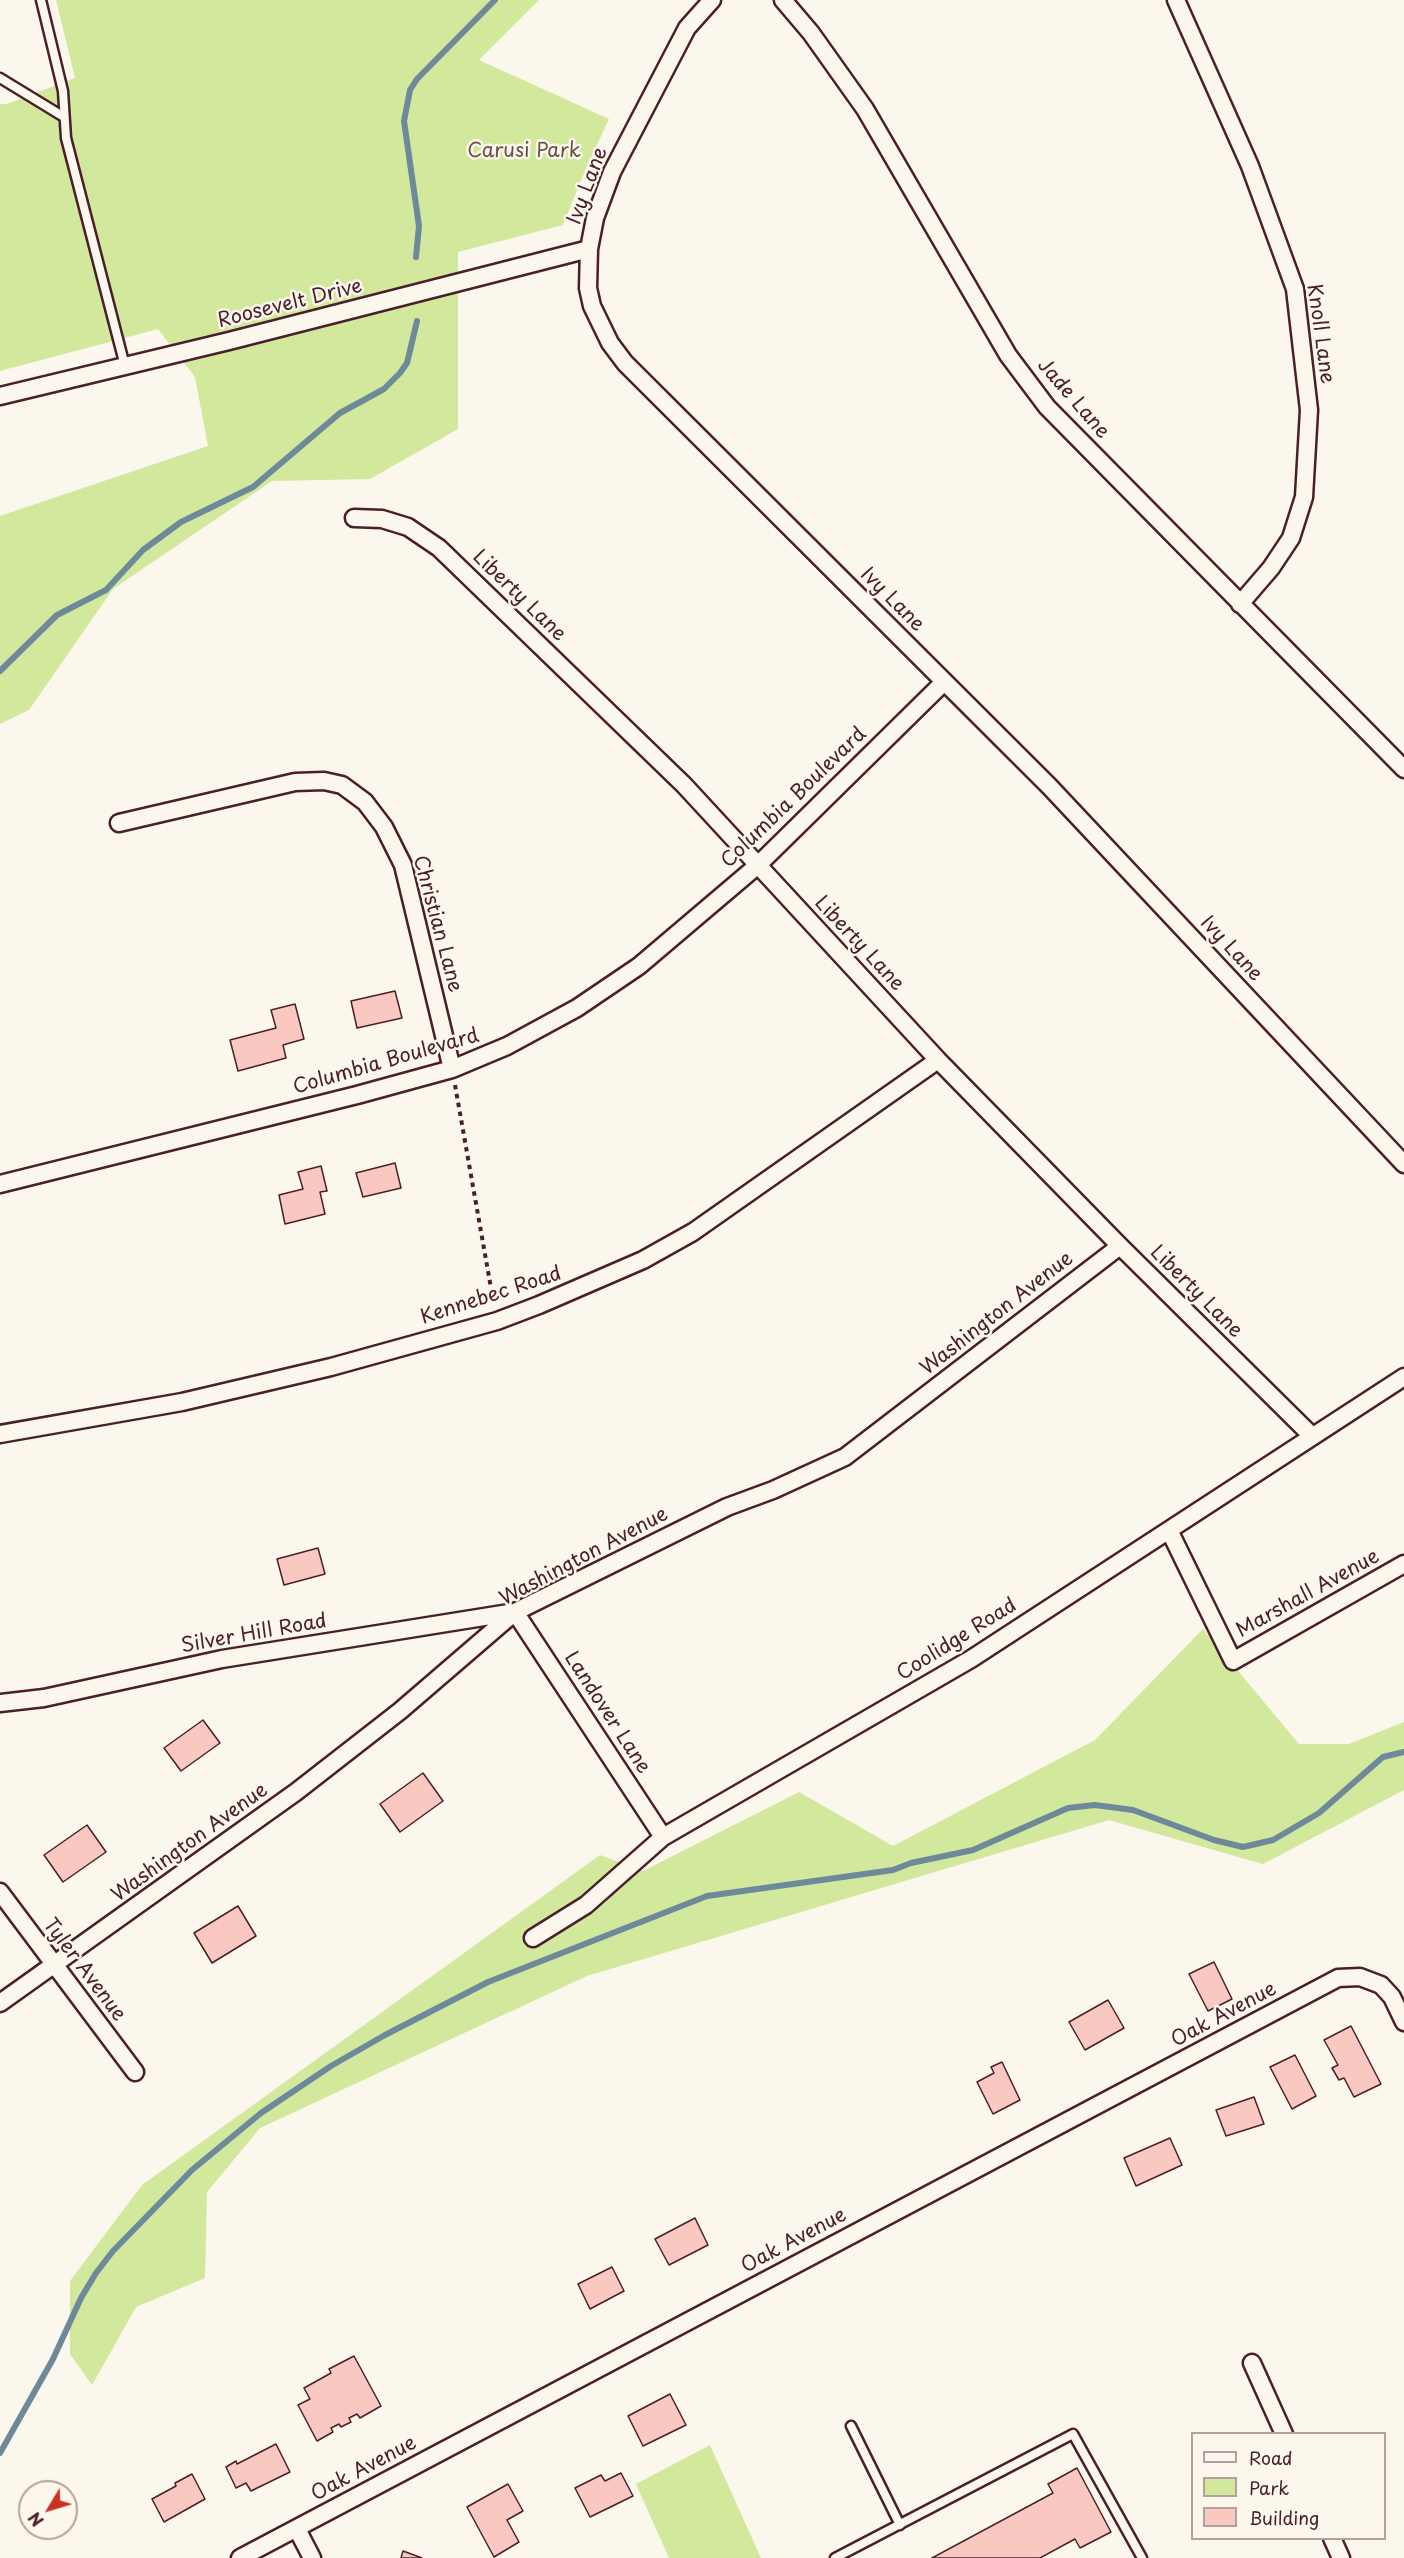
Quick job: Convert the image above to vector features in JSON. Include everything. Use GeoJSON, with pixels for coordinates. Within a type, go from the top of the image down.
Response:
{"type":"FeatureCollection","features":[{"type":"Feature","properties":{"kind":"street","name":"Ivy Lane"},"geometry":{"type":"LineString","coordinates":[[712,0],[687,28],[612,172],[595,218],[589,249],[588,288],[591,306],[604,333],[625,363],[1049,786],[1404,1164]]}},
{"type":"Feature","properties":{"kind":"street","name":"Jade Lane"},"geometry":{"type":"LineString","coordinates":[[783,0],[811,33],[865,109],[1008,355],[1047,407],[1404,769]]}},
{"type":"Feature","properties":{"kind":"street","name":"Knoll Lane"},"geometry":{"type":"LineString","coordinates":[[1176,0],[1250,166],[1295,289],[1309,410],[1304,496],[1291,538],[1272,568],[1240,604]]}},
{"type":"Feature","properties":{"kind":"street","name":"Roosevelt Drive"},"geometry":{"type":"LineString","coordinates":[[0,396],[589,249]]}},
{"type":"Feature","properties":{"kind":"street","name":"Liberty Lane"},"geometry":{"type":"LineString","coordinates":[[354,518],[382,519],[408,527],[439,548],[684,785],[938,1060],[1120,1246],[1312,1436]]}},
{"type":"Feature","properties":{"kind":"street","name":"Columbia Boulevard"},"geometry":{"type":"LineString","coordinates":[[0,1184],[357,1095],[452,1069],[507,1046],[577,1008],[639,966],[758,865],[944,682]]}},
{"type":"Feature","properties":{"kind":"street","name":"Christian Lane"},"geometry":{"type":"LineString","coordinates":[[119,823],[295,782],[324,781],[342,785],[365,802],[384,827],[403,865],[452,1069]]}},
{"type":"Feature","properties":{"kind":"street","name":"Kennebec Road"},"geometry":{"type":"LineString","coordinates":[[0,1434],[182,1402],[331,1367],[497,1321],[594,1283],[643,1260],[693,1232],[938,1060]]}},
{"type":"Feature","properties":{"kind":"street","name":"Washington Avenue"},"geometry":{"type":"LineString","coordinates":[[0,2003],[296,1792],[400,1711],[515,1612],[727,1507],[773,1490],[845,1457],[1120,1246]]}},
{"type":"Feature","properties":{"kind":"street","name":"Coolidge Road"},"geometry":{"type":"LineString","coordinates":[[533,1938],[586,1905],[663,1837],[970,1659],[1404,1377]]}},
{"type":"Feature","properties":{"kind":"street","name":"Marshall Avenue"},"geometry":{"type":"LineString","coordinates":[[1169,1530],[1233,1660],[1404,1564]]}},
{"type":"Feature","properties":{"kind":"street","name":"Silver Hill Road"},"geometry":{"type":"LineString","coordinates":[[0,1702],[44,1698],[222,1659],[515,1612]]}},
{"type":"Feature","properties":{"kind":"street","name":"Landover Lane"},"geometry":{"type":"LineString","coordinates":[[515,1612],[663,1837]]}},
{"type":"Feature","properties":{"kind":"street","name":"Tyler Avenue"},"geometry":{"type":"LineString","coordinates":[[0,1893],[135,2072]]}},
{"type":"Feature","properties":{"kind":"street","name":"Oak Avenue"},"geometry":{"type":"LineString","coordinates":[[240,2558],[1338,1978],[1354,1976],[1371,1980],[1389,1993],[1404,2022]]}},
{"type":"Feature","properties":{"kind":"street"},"geometry":{"type":"LineString","coordinates":[[1252,2363],[1284,2432]]}},
{"type":"Feature","properties":{"kind":"street"},"geometry":{"type":"LineString","coordinates":[[297,2529],[312,2558]]}},
{"type":"Feature","properties":{"kind":"street"},"geometry":{"type":"LineString","coordinates":[[1333,2540],[1341,2558]]}},
{"type":"Feature","properties":{"kind":"lane"},"geometry":{"type":"LineString","coordinates":[[41,0],[63,91],[66,138],[125,366]]}},
{"type":"Feature","properties":{"kind":"lane"},"geometry":{"type":"LineString","coordinates":[[0,78],[64,117]]}},
{"type":"Feature","properties":{"kind":"lane"},"geometry":{"type":"LineString","coordinates":[[851,2426],[900,2524]]}},
{"type":"Feature","properties":{"kind":"lane"},"geometry":{"type":"LineString","coordinates":[[835,2558],[1073,2434],[1140,2557]]}},
{"type":"Feature","properties":{"kind":"path"},"geometry":{"type":"LineString","coordinates":[[452,1069],[497,1321]]}},
{"type":"Feature","properties":{"kind":"green space","name":"Carusi Park"},"geometry":{"type":"Polygon","coordinates":[[[56,0],[539,0],[479,60],[609,119],[563,225],[458,252],[458,429],[370,479],[272,481],[113,589],[29,710],[0,724],[0,516],[208,446],[195,377],[158,329],[0,371],[0,104],[7,104],[75,78],[56,0]]]}},
{"type":"Feature","properties":{"kind":"green space"},"geometry":{"type":"Polygon","coordinates":[[[1203,1629],[1299,1744],[1349,1744],[1404,1722],[1404,1790],[1263,1864],[1109,1820],[587,1976],[260,2128],[207,2192],[205,2278],[136,2307],[92,2385],[70,2354],[70,2281],[142,2185],[600,1855],[643,1871],[799,1792],[893,1846],[1095,1740],[1203,1629]]]}},
{"type":"Feature","properties":{"kind":"green space"},"geometry":{"type":"Polygon","coordinates":[[[710,2445],[761,2558],[669,2558],[636,2484],[710,2445]]]}},
{"type":"Feature","properties":{"kind":"building"},"geometry":{"type":"Polygon","coordinates":[[[395,991],[402,1018],[357,1028],[351,1001],[395,991]]]}},
{"type":"Feature","properties":{"kind":"building"},"geometry":{"type":"Polygon","coordinates":[[[295,1004],[304,1039],[283,1045],[286,1058],[238,1071],[230,1040],[276,1028],[271,1010],[295,1004]]]}},
{"type":"Feature","properties":{"kind":"building"},"geometry":{"type":"Polygon","coordinates":[[[395,1163],[401,1188],[363,1197],[356,1173],[395,1163]]]}},
{"type":"Feature","properties":{"kind":"building"},"geometry":{"type":"Polygon","coordinates":[[[321,1166],[327,1191],[320,1192],[325,1214],[285,1224],[279,1195],[303,1189],[298,1172],[321,1166]]]}},
{"type":"Feature","properties":{"kind":"building"},"geometry":{"type":"Polygon","coordinates":[[[318,1548],[325,1574],[284,1585],[277,1559],[318,1548]]]}},
{"type":"Feature","properties":{"kind":"building"},"geometry":{"type":"Polygon","coordinates":[[[203,1720],[220,1743],[181,1771],[164,1748],[203,1720]]]}},
{"type":"Feature","properties":{"kind":"building"},"geometry":{"type":"Polygon","coordinates":[[[423,1773],[443,1801],[400,1832],[380,1804],[423,1773]]]}},
{"type":"Feature","properties":{"kind":"building"},"geometry":{"type":"Polygon","coordinates":[[[87,1825],[106,1852],[63,1882],[44,1855],[87,1825]]]}},
{"type":"Feature","properties":{"kind":"building"},"geometry":{"type":"Polygon","coordinates":[[[238,1906],[256,1936],[212,1963],[194,1933],[238,1906]]]}},
{"type":"Feature","properties":{"kind":"building"},"geometry":{"type":"Polygon","coordinates":[[[1214,1962],[1232,1999],[1208,2011],[1189,1974],[1214,1962]]]}},
{"type":"Feature","properties":{"kind":"building"},"geometry":{"type":"Polygon","coordinates":[[[1108,2000],[1124,2028],[1085,2050],[1069,2022],[1108,2000]]]}},
{"type":"Feature","properties":{"kind":"building"},"geometry":{"type":"Polygon","coordinates":[[[1351,2026],[1381,2084],[1354,2097],[1344,2078],[1339,2080],[1332,2068],[1338,2065],[1324,2040],[1351,2026]]]}},
{"type":"Feature","properties":{"kind":"building"},"geometry":{"type":"Polygon","coordinates":[[[1295,2055],[1316,2096],[1292,2109],[1270,2067],[1295,2055]]]}},
{"type":"Feature","properties":{"kind":"building"},"geometry":{"type":"Polygon","coordinates":[[[1002,2062],[1020,2100],[993,2114],[977,2082],[994,2073],[991,2067],[1002,2062]]]}},
{"type":"Feature","properties":{"kind":"building"},"geometry":{"type":"Polygon","coordinates":[[[1254,2097],[1264,2124],[1226,2136],[1216,2110],[1254,2097]]]}},
{"type":"Feature","properties":{"kind":"building"},"geometry":{"type":"Polygon","coordinates":[[[1170,2138],[1182,2165],[1136,2186],[1124,2158],[1170,2138]]]}},
{"type":"Feature","properties":{"kind":"building"},"geometry":{"type":"Polygon","coordinates":[[[695,2218],[708,2245],[669,2265],[655,2239],[695,2218]]]}},
{"type":"Feature","properties":{"kind":"building"},"geometry":{"type":"Polygon","coordinates":[[[612,2267],[624,2291],[590,2309],[578,2284],[612,2267]]]}},
{"type":"Feature","properties":{"kind":"building"},"geometry":{"type":"Polygon","coordinates":[[[354,2356],[381,2406],[360,2418],[357,2414],[349,2418],[351,2422],[341,2427],[339,2424],[331,2428],[333,2432],[317,2441],[298,2405],[310,2399],[304,2388],[331,2373],[329,2369],[354,2356]]]}},
{"type":"Feature","properties":{"kind":"building"},"geometry":{"type":"Polygon","coordinates":[[[670,2394],[686,2425],[643,2446],[628,2416],[670,2394]]]}},
{"type":"Feature","properties":{"kind":"building"},"geometry":{"type":"Polygon","coordinates":[[[276,2444],[290,2472],[251,2491],[246,2483],[236,2488],[226,2467],[236,2461],[237,2464],[276,2444]]]}},
{"type":"Feature","properties":{"kind":"building"},"geometry":{"type":"Polygon","coordinates":[[[1077,2468],[1111,2532],[1080,2548],[1075,2539],[1040,2558],[932,2558],[1053,2493],[1048,2484],[1077,2468]]]}},
{"type":"Feature","properties":{"kind":"building"},"geometry":{"type":"Polygon","coordinates":[[[621,2473],[633,2496],[590,2517],[575,2488],[601,2475],[605,2481],[621,2473]]]}},
{"type":"Feature","properties":{"kind":"building"},"geometry":{"type":"Polygon","coordinates":[[[192,2474],[205,2499],[164,2522],[152,2499],[192,2474]]]}},
{"type":"Feature","properties":{"kind":"building"},"geometry":{"type":"Polygon","coordinates":[[[508,2484],[523,2511],[507,2520],[519,2542],[494,2557],[467,2507],[508,2484]]]}},
{"type":"Feature","properties":{"kind":"building"},"geometry":{"type":"Polygon","coordinates":[[[403,2551],[422,2558],[401,2558],[403,2551]]]}},
{"type":"Feature","properties":{"kind":"waterway"},"geometry":{"type":"LineString","coordinates":[[416,257],[419,226],[404,121],[410,90],[417,79],[495,0]]}},
{"type":"Feature","properties":{"kind":"waterway"},"geometry":{"type":"LineString","coordinates":[[0,671],[57,615],[106,590],[143,550],[181,522],[253,487],[340,413],[384,389],[407,363],[417,321]]}},
{"type":"Feature","properties":{"kind":"waterway"},"geometry":{"type":"LineString","coordinates":[[0,2453],[53,2359],[81,2298],[96,2273],[113,2251],[192,2170],[261,2113],[331,2066],[385,2035],[488,1982],[707,1896],[893,1870],[911,1863],[973,1850],[1068,1808],[1095,1805],[1133,1810],[1214,1840],[1243,1847],[1273,1840],[1319,1813],[1383,1757],[1404,1752]]}}]}
